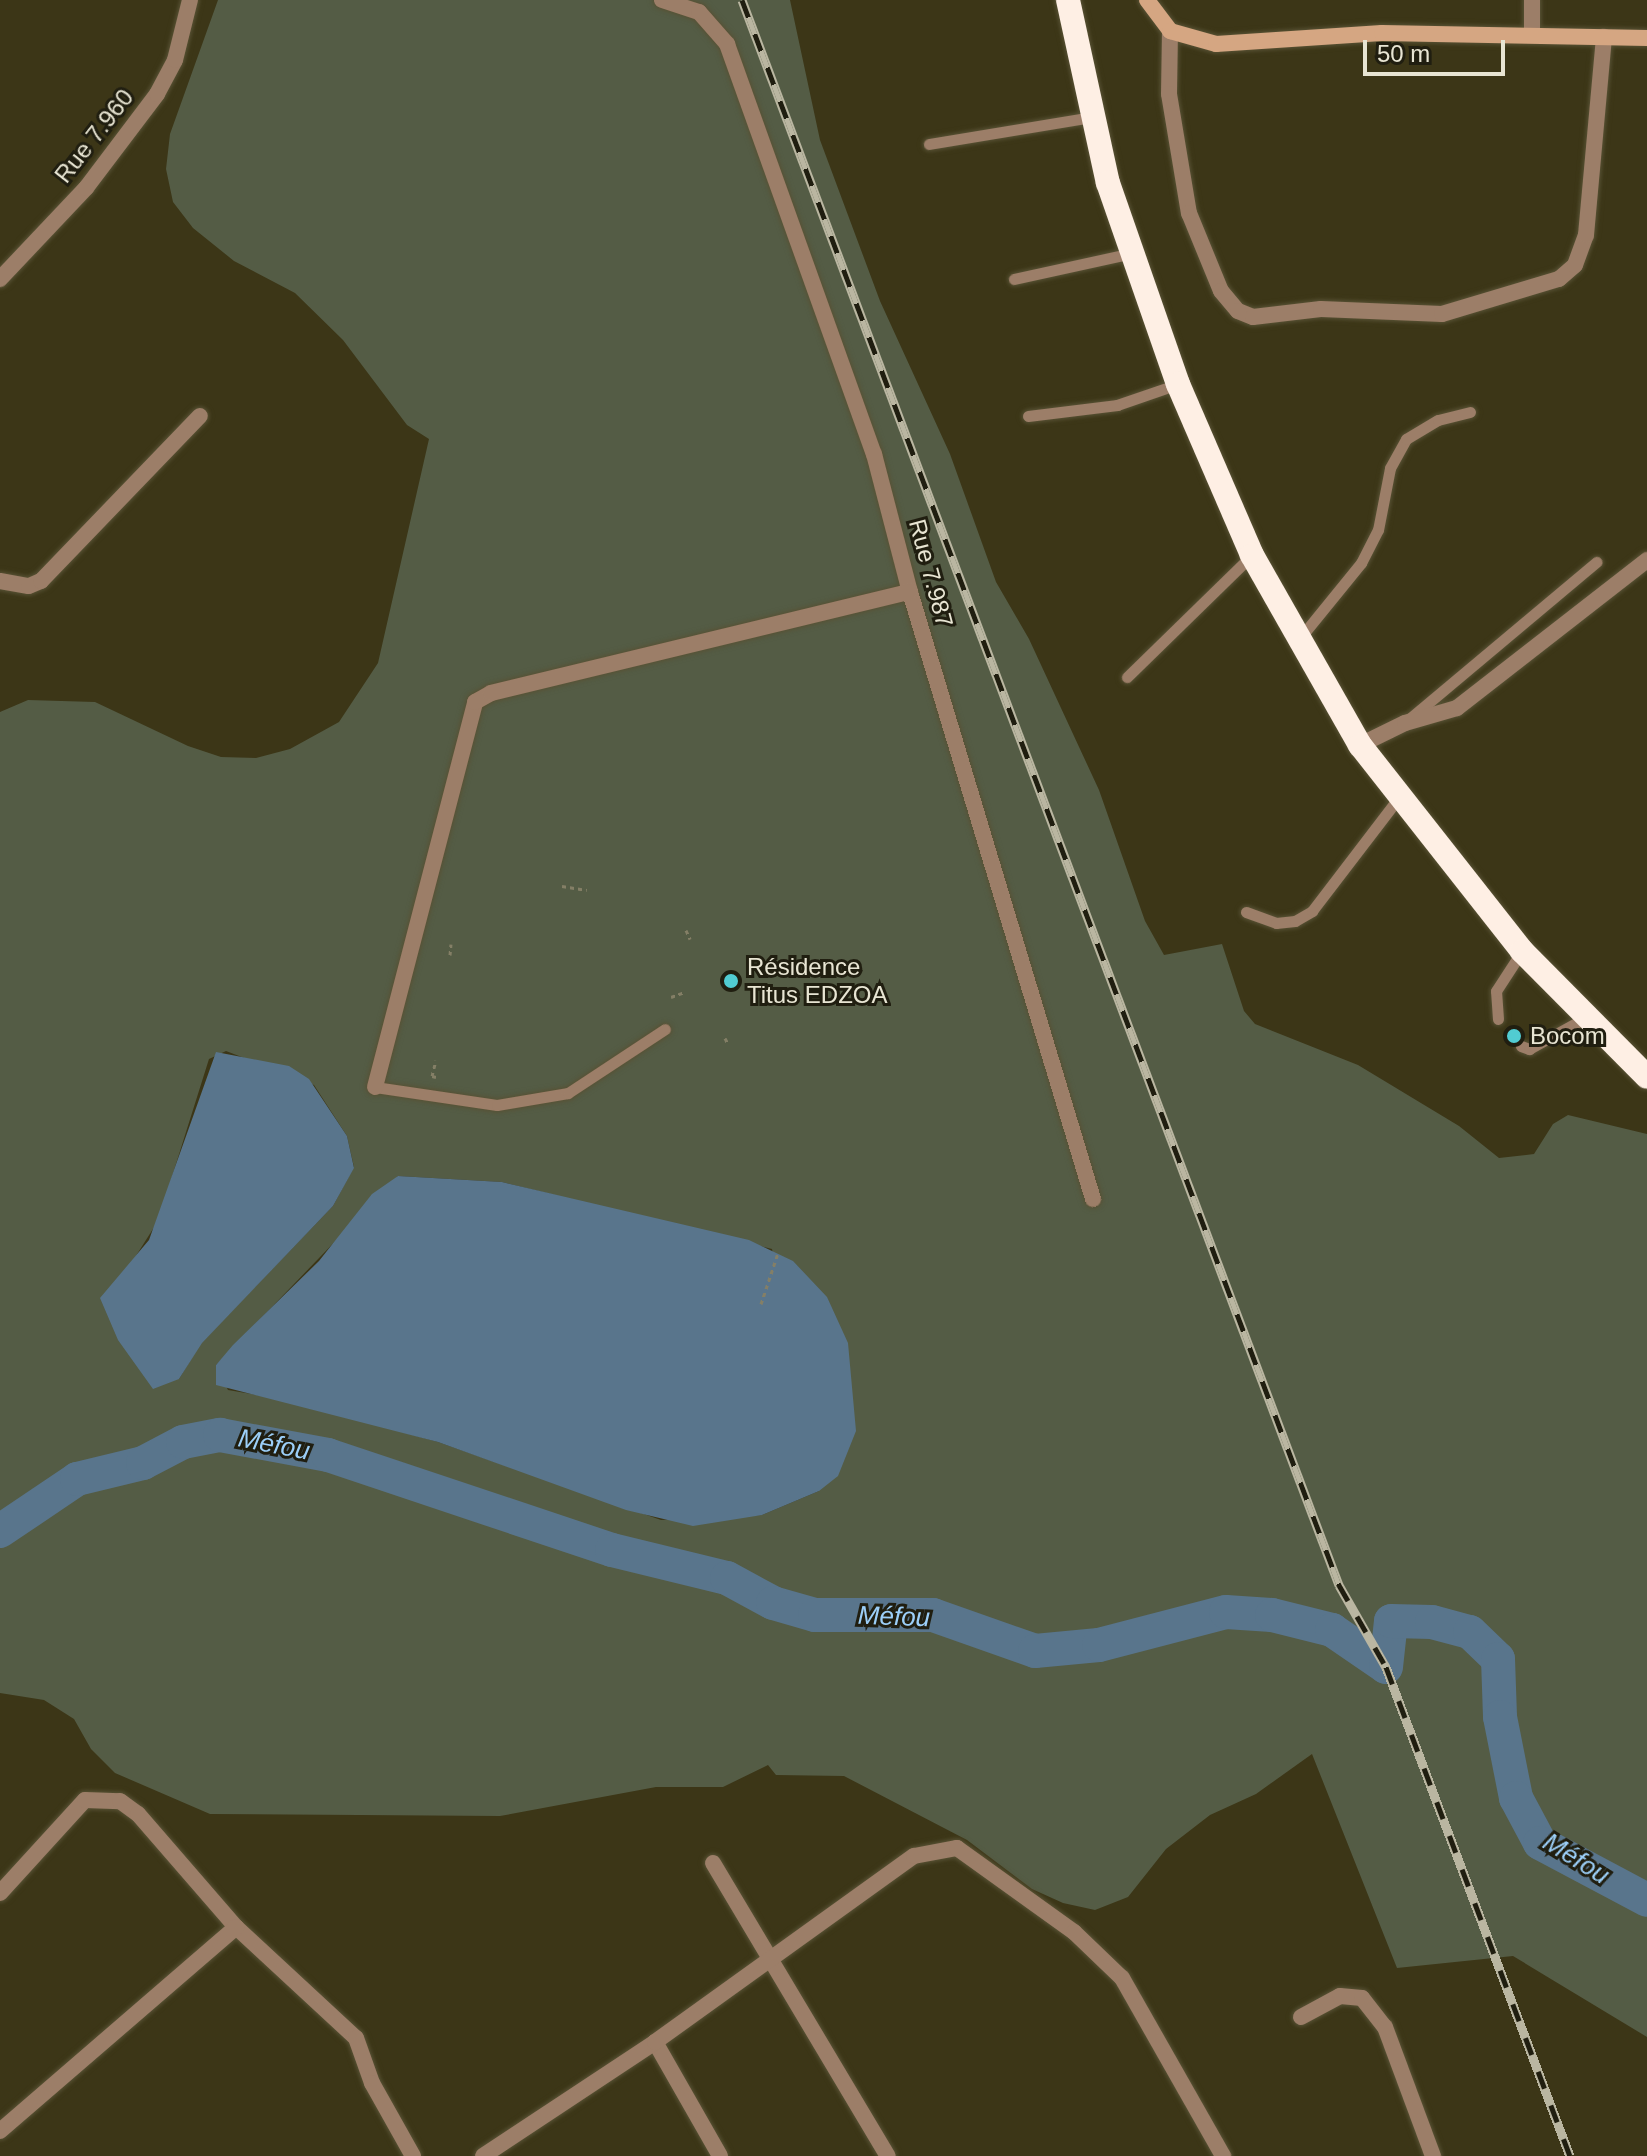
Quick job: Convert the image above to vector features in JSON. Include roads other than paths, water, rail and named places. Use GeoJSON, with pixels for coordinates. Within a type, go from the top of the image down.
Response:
{"type":"FeatureCollection","features":[{"type":"Feature","properties":{"kind":"highway"},"geometry":{"type":"LineString","coordinates":[[1068,0],[1092,117],[1132,253],[1178,384],[1252,555],[1360,745],[1522,951],[1585,1018],[1647,1077]]}},
{"type":"Feature","properties":{"kind":"street","name":"Rue 7.960"},"geometry":{"type":"LineString","coordinates":[[0,279],[86,188],[157,94],[175,60],[190,0]]}},
{"type":"Feature","properties":{"kind":"street","name":"Rue 7.987"},"geometry":{"type":"LineString","coordinates":[[662,0],[699,12],[727,44],[874,454],[910,592],[1093,1199]]}},
{"type":"Feature","properties":{"kind":"street"},"geometry":{"type":"LineString","coordinates":[[1147,0],[1170,31],[1169,94],[1189,213],[1221,291],[1238,311],[1253,317],[1321,309],[1442,314],[1559,279],[1575,265],[1586,235],[1604,37]]}},
{"type":"Feature","properties":{"kind":"street"},"geometry":{"type":"LineString","coordinates":[[1532,0],[1532,34]]}},
{"type":"Feature","properties":{"kind":"street"},"geometry":{"type":"LineString","coordinates":[[1170,31],[1216,44],[1382,33],[1647,38]]}},
{"type":"Feature","properties":{"kind":"street"},"geometry":{"type":"LineString","coordinates":[[0,581],[29,586],[41,581],[200,416]]}},
{"type":"Feature","properties":{"kind":"street"},"geometry":{"type":"LineString","coordinates":[[1360,745],[1405,723],[1457,708],[1647,560]]}},
{"type":"Feature","properties":{"kind":"street"},"geometry":{"type":"LineString","coordinates":[[375,1087],[475,702],[491,693],[910,592]]}},
{"type":"Feature","properties":{"kind":"street"},"geometry":{"type":"LineString","coordinates":[[0,1893],[85,1800],[120,1801],[138,1814],[236,1927],[356,2038],[372,2083],[413,2156]]}},
{"type":"Feature","properties":{"kind":"street"},"geometry":{"type":"LineString","coordinates":[[483,2156],[655,2042],[914,1856],[957,1848],[1074,1932],[1122,1978],[1223,2156]]}},
{"type":"Feature","properties":{"kind":"street"},"geometry":{"type":"LineString","coordinates":[[713,1863],[773,1957],[888,2156]]}},
{"type":"Feature","properties":{"kind":"street"},"geometry":{"type":"LineString","coordinates":[[0,2131],[236,1927]]}},
{"type":"Feature","properties":{"kind":"street"},"geometry":{"type":"LineString","coordinates":[[1301,2017],[1340,1996],[1362,1998],[1385,2027],[1433,2156]]}},
{"type":"Feature","properties":{"kind":"street"},"geometry":{"type":"LineString","coordinates":[[655,2042],[720,2156]]}},
{"type":"Feature","properties":{"kind":"lane"},"geometry":{"type":"LineString","coordinates":[[929,144],[1092,117]]}},
{"type":"Feature","properties":{"kind":"lane"},"geometry":{"type":"LineString","coordinates":[[1014,279],[1132,253]]}},
{"type":"Feature","properties":{"kind":"lane"},"geometry":{"type":"LineString","coordinates":[[1028,416],[1117,405],[1178,384]]}},
{"type":"Feature","properties":{"kind":"lane"},"geometry":{"type":"LineString","coordinates":[[1300,638],[1361,563],[1378,530],[1390,468],[1406,439],[1438,420],[1470,412]]}},
{"type":"Feature","properties":{"kind":"lane"},"geometry":{"type":"LineString","coordinates":[[1127,677],[1252,555]]}},
{"type":"Feature","properties":{"kind":"lane"},"geometry":{"type":"LineString","coordinates":[[1405,723],[1596,562]]}},
{"type":"Feature","properties":{"kind":"lane"},"geometry":{"type":"LineString","coordinates":[[1246,912],[1276,923],[1295,921],[1312,911],[1400,796]]}},
{"type":"Feature","properties":{"kind":"lane"},"geometry":{"type":"LineString","coordinates":[[1498,1019],[1496,991],[1522,951]]}},
{"type":"Feature","properties":{"kind":"lane"},"geometry":{"type":"LineString","coordinates":[[1521,1046],[1529,1049],[1585,1018]]}},
{"type":"Feature","properties":{"kind":"lane"},"geometry":{"type":"LineString","coordinates":[[375,1087],[497,1105],[568,1093],[665,1029]]}},
{"type":"Feature","properties":{"kind":"water"},"geometry":{"type":"Polygon","coordinates":[[[216,1052],[289,1066],[309,1079],[347,1136],[354,1168],[333,1206],[202,1343],[179,1379],[153,1389],[118,1340],[100,1298],[149,1240],[216,1052]]]}},
{"type":"Feature","properties":{"kind":"water"},"geometry":{"type":"Polygon","coordinates":[[[398,1176],[502,1182],[749,1240],[793,1261],[827,1297],[848,1343],[856,1431],[838,1476],[819,1491],[762,1515],[693,1526],[626,1510],[438,1442],[216,1385],[216,1365],[233,1345],[319,1261],[372,1194],[398,1176]]]}},
{"type":"Feature","properties":{"kind":"waterway","name":"Méfou"},"geometry":{"type":"LineString","coordinates":[[0,1531],[77,1479],[143,1463],[183,1442],[220,1435],[328,1455],[612,1550],[727,1578],[773,1603],[815,1615],[933,1615],[1035,1651],[1099,1645],[1226,1612],[1272,1615],[1332,1630],[1386,1667],[1391,1621],[1432,1622],[1470,1632],[1498,1659],[1500,1717],[1516,1798],[1540,1843],[1647,1900]]}},
{"type":"Feature","properties":{"kind":"railway"},"geometry":{"type":"LineString","coordinates":[[742,0],[1339,1585],[1386,1667],[1570,2156]]}},
{"type":"Feature","properties":{"kind":"place","name":"Résidence Titus EDZOA"},"geometry":{"type":"Point","coordinates":[731,981]}},
{"type":"Feature","properties":{"kind":"place","name":"Bocom"},"geometry":{"type":"Point","coordinates":[1514,1036]}}]}
